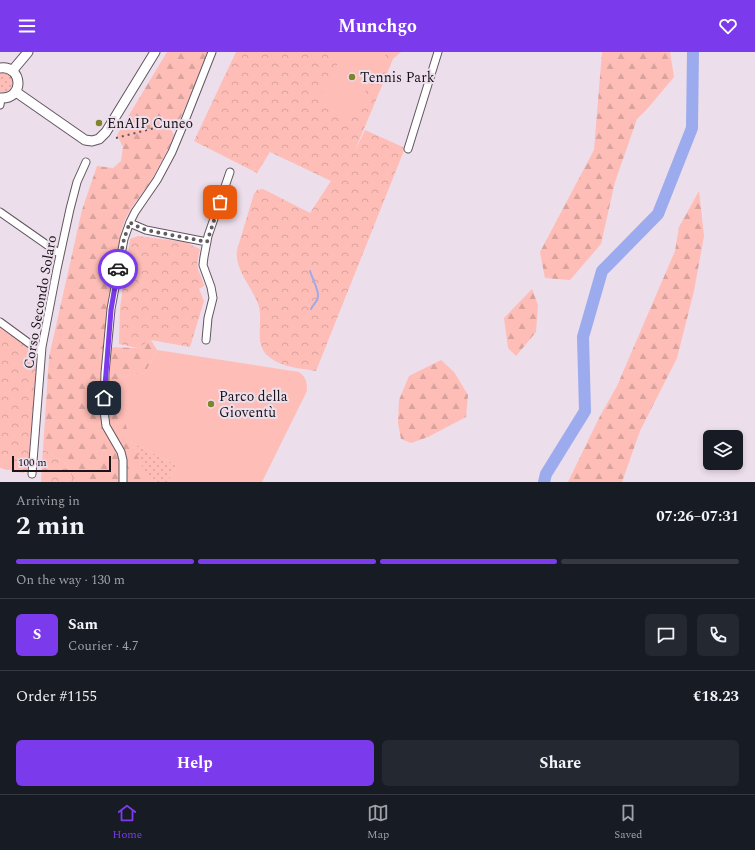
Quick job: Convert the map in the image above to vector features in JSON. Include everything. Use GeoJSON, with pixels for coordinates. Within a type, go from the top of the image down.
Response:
{"type":"FeatureCollection","features":[{"type":"Feature","properties":{"kind":"street"},"geometry":{"type":"LineString","coordinates":[[12,71],[28,52]]}},
{"type":"Feature","properties":{"kind":"street"},"geometry":{"type":"LineString","coordinates":[[16,92],[86,140],[92,141],[99,139],[106,132],[155,52]]}},
{"type":"Feature","properties":{"kind":"street"},"geometry":{"type":"LineString","coordinates":[[123,482],[123,460],[121,452],[106,426],[104,411],[105,373],[111,310],[124,239],[134,212],[157,180],[172,152],[212,52]]}},
{"type":"Feature","properties":{"kind":"street"},"geometry":{"type":"LineString","coordinates":[[408,149],[438,52]]}},
{"type":"Feature","properties":{"kind":"street"},"geometry":{"type":"LineString","coordinates":[[0,68],[8,68],[16,74],[19,83],[16,92],[0,101]]}},
{"type":"Feature","properties":{"kind":"street","name":"Corso Secondo Solaro"},"geometry":{"type":"LineString","coordinates":[[32,474],[41,352],[60,254],[77,182],[86,162]]}},
{"type":"Feature","properties":{"kind":"street"},"geometry":{"type":"LineString","coordinates":[[206,340],[207,322],[213,298],[210,282],[203,266],[207,242],[230,172]]}},
{"type":"Feature","properties":{"kind":"street"},"geometry":{"type":"LineString","coordinates":[[1,212],[60,254]]}},
{"type":"Feature","properties":{"kind":"street"},"geometry":{"type":"LineString","coordinates":[[130,222],[146,230],[207,242]]}},
{"type":"Feature","properties":{"kind":"street"},"geometry":{"type":"LineString","coordinates":[[0,322],[41,352]]}},
{"type":"Feature","properties":{"kind":"green space"},"geometry":{"type":"Polygon","coordinates":[[[167,52],[208,52],[180,119],[169,123],[174,135],[167,151],[154,176],[131,208],[124,223],[108,307],[104,347],[138,348],[151,340],[157,350],[145,373],[120,377],[131,442],[145,472],[157,481],[74,482],[67,464],[43,449],[49,357],[82,210],[97,166],[113,168],[121,161],[123,147],[117,135],[167,52]]]}},
{"type":"Feature","properties":{"kind":"green space"},"geometry":{"type":"Polygon","coordinates":[[[236,52],[401,52],[393,59],[354,153],[365,130],[405,148],[316,371],[280,363],[265,353],[260,342],[259,307],[238,265],[237,250],[254,194],[257,190],[263,189],[310,213],[331,181],[270,152],[257,173],[194,141],[236,52]]]}},
{"type":"Feature","properties":{"kind":"green space","name":"Tennis Park"},"geometry":{"type":"Polygon","coordinates":[[[344,52],[383,52],[386,54],[351,118],[318,100],[344,52]]]}},
{"type":"Feature","properties":{"kind":"green space"},"geometry":{"type":"Polygon","coordinates":[[[602,52],[670,52],[674,77],[637,119],[615,182],[601,244],[570,280],[545,278],[540,252],[594,150],[602,52]]]}},
{"type":"Feature","properties":{"kind":"green space"},"geometry":{"type":"Polygon","coordinates":[[[3,73],[11,78],[13,84],[9,90],[0,92],[0,74],[3,73]]]}},
{"type":"Feature","properties":{"kind":"green space"},"geometry":{"type":"Polygon","coordinates":[[[699,191],[704,236],[694,291],[677,358],[640,431],[622,482],[568,482],[599,418],[617,386],[675,251],[679,227],[699,191]]]}},
{"type":"Feature","properties":{"kind":"green space"},"geometry":{"type":"Polygon","coordinates":[[[138,236],[185,242],[200,249],[197,266],[204,286],[199,289],[204,301],[190,347],[151,340],[138,348],[119,344],[120,308],[130,239],[138,236]]]}},
{"type":"Feature","properties":{"kind":"green space"},"geometry":{"type":"Polygon","coordinates":[[[532,289],[538,305],[536,332],[516,356],[508,348],[504,318],[532,289]]]}},
{"type":"Feature","properties":{"kind":"green space"},"geometry":{"type":"Polygon","coordinates":[[[0,327],[37,355],[28,469],[23,473],[0,468],[0,327]]]}},
{"type":"Feature","properties":{"kind":"green space","name":"Parco della Gioventù"},"geometry":{"type":"Polygon","coordinates":[[[157,350],[299,372],[305,378],[307,391],[262,482],[168,482],[176,465],[131,442],[123,416],[119,377],[145,373],[157,350]]]}},
{"type":"Feature","properties":{"kind":"green space"},"geometry":{"type":"Polygon","coordinates":[[[441,360],[454,372],[468,395],[466,417],[428,437],[411,443],[401,439],[398,423],[399,400],[409,376],[441,360]]]}},
{"type":"Feature","properties":{"kind":"green space"},"geometry":{"type":"Polygon","coordinates":[[[131,442],[176,465],[168,482],[157,482],[145,473],[131,442]]]}},
{"type":"Feature","properties":{"kind":"green space"},"geometry":{"type":"Polygon","coordinates":[[[43,449],[67,464],[74,482],[41,482],[43,449]]]}},
{"type":"Feature","properties":{"kind":"waterway"},"geometry":{"type":"LineString","coordinates":[[544,482],[546,474],[585,411],[583,337],[602,271],[658,214],[692,128],[693,52]]}},
{"type":"Feature","properties":{"kind":"waterway"},"geometry":{"type":"LineString","coordinates":[[310,271],[318,294],[317,300],[311,309]]}},
{"type":"Feature","properties":{"kind":"railway"},"geometry":{"type":"LineString","coordinates":[[116,138],[178,122]]}},
{"type":"Feature","properties":{"kind":"way so far"},"geometry":{"type":"LineString","coordinates":[[118,269],[124,239],[130,222],[146,230],[207,242],[220,202]]}},
{"type":"Feature","properties":{"kind":"place","name":"Tennis Park"},"geometry":{"type":"Point","coordinates":[352,77]}},
{"type":"Feature","properties":{"kind":"place","name":"EnAIP Cuneo"},"geometry":{"type":"Point","coordinates":[99,123]}},
{"type":"Feature","properties":{"kind":"place","name":"Parco della Gioventù"},"geometry":{"type":"Point","coordinates":[211,404]}},
{"type":"Feature","properties":{"kind":"route"},"geometry":{"type":"LineString","coordinates":[[104,398],[111,310],[118,269]]}}]}
